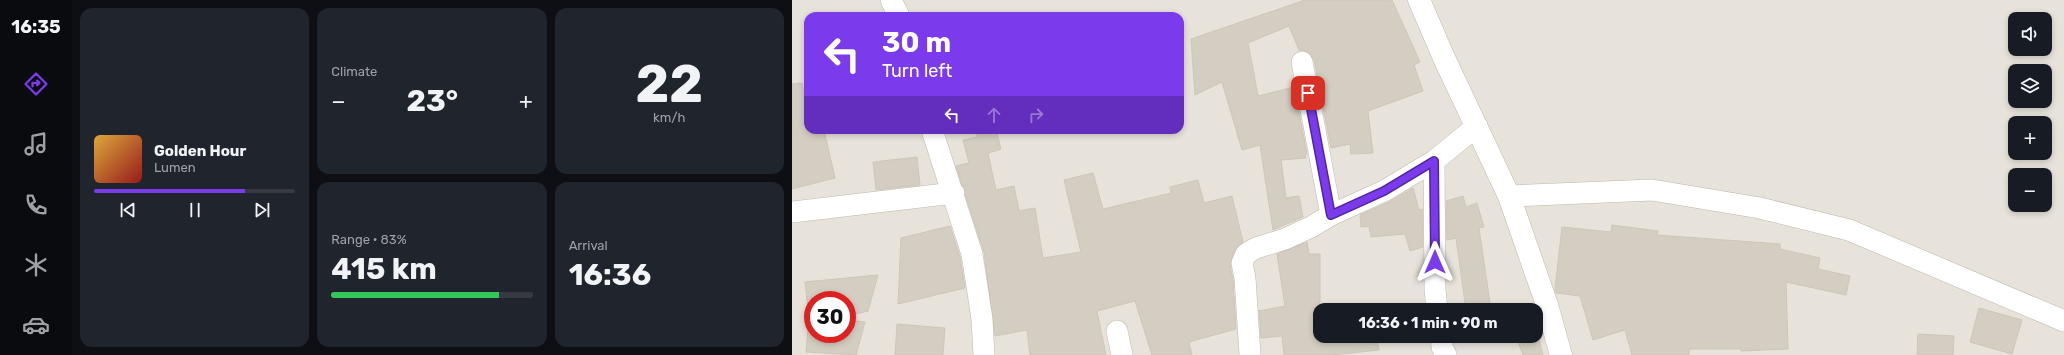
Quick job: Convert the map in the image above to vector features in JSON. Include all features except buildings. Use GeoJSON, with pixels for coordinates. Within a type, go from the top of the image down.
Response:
{"type":"FeatureCollection","features":[{"type":"Feature","properties":{"kind":"street"},"geometry":{"type":"LineString","coordinates":[[891,0],[897,12]]}},
{"type":"Feature","properties":{"kind":"street"},"geometry":{"type":"LineString","coordinates":[[1419,0],[1444,58],[1477,126],[1508,196],[1547,305],[1561,355]]}},
{"type":"Feature","properties":{"kind":"street"},"geometry":{"type":"LineString","coordinates":[[1302,62],[1331,215]]}},
{"type":"Feature","properties":{"kind":"street"},"geometry":{"type":"LineString","coordinates":[[1250,355],[1245,278],[1242,263],[1246,254],[1256,248],[1284,239],[1311,227],[1331,215],[1384,191],[1434,161],[1477,126]]}},
{"type":"Feature","properties":{"kind":"street"},"geometry":{"type":"LineString","coordinates":[[933,134],[954,193],[972,254],[982,320],[984,355]]}},
{"type":"Feature","properties":{"kind":"street"},"geometry":{"type":"LineString","coordinates":[[1434,161],[1436,303]]}},
{"type":"Feature","properties":{"kind":"street"},"geometry":{"type":"LineString","coordinates":[[1508,196],[1652,190],[1760,208],[1849,230],[2064,321]]}},
{"type":"Feature","properties":{"kind":"street"},"geometry":{"type":"LineString","coordinates":[[792,212],[954,193]]}},
{"type":"Feature","properties":{"kind":"street"},"geometry":{"type":"LineString","coordinates":[[1117,331],[1122,355]]}},
{"type":"Feature","properties":{"kind":"shaded area"},"geometry":{"type":"Polygon","coordinates":[[[792,0],[2064,0],[2064,355],[792,355],[792,0]]]}},
{"type":"Feature","properties":{"kind":"route"},"geometry":{"type":"LineString","coordinates":[[1308,93],[1331,215],[1384,191],[1434,161],[1435,262]]}}]}
